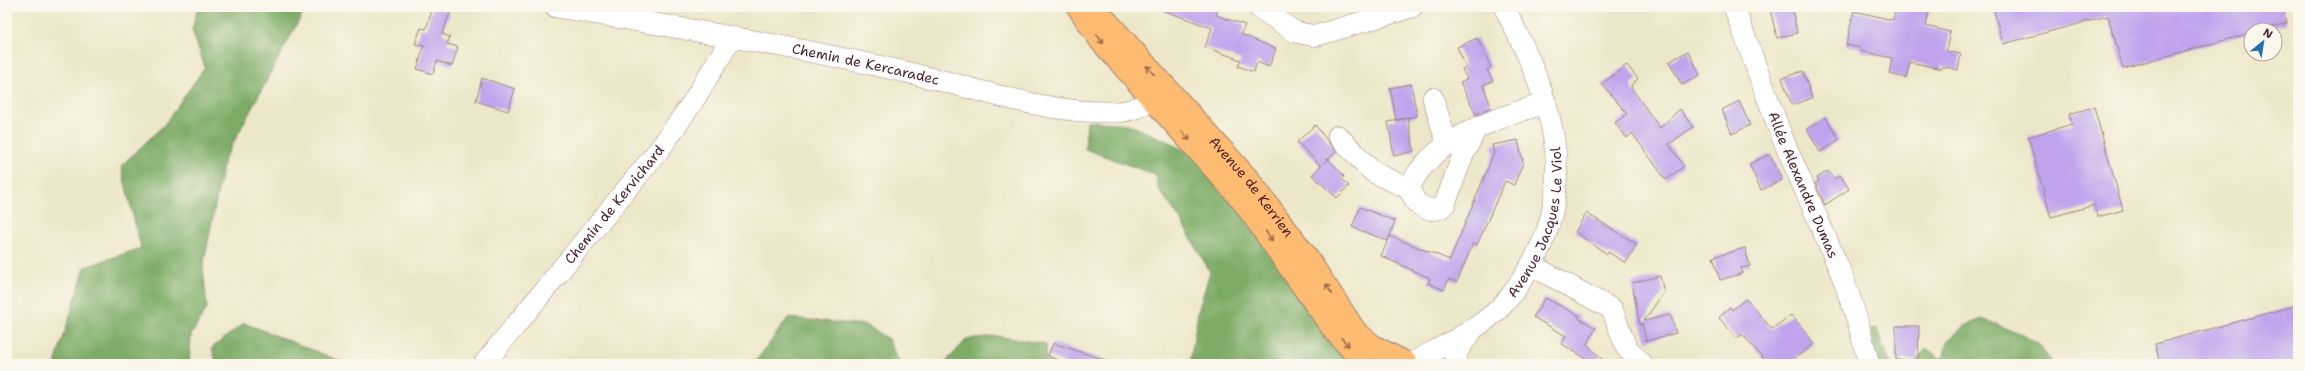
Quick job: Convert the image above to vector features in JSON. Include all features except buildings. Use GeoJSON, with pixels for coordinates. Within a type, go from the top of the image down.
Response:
{"type":"FeatureCollection","features":[{"type":"Feature","properties":{"kind":"main road","name":"Avenue de Kerrien"},"geometry":{"type":"LineString","coordinates":[[1078,7],[1101,41],[1160,94],[1258,192],[1306,256],[1356,332],[1373,346],[1410,364]]}},
{"type":"Feature","properties":{"kind":"main road","name":"Avenue de Kerrien"},"geometry":{"type":"LineString","coordinates":[[1094,7],[1242,200],[1333,329],[1364,364]]}},
{"type":"Feature","properties":{"kind":"street","name":"Chemin de Kercaradec"},"geometry":{"type":"LineString","coordinates":[[556,7],[816,51],[1056,108],[1116,112],[1137,109],[1160,94]]}},
{"type":"Feature","properties":{"kind":"street"},"geometry":{"type":"LineString","coordinates":[[1258,7],[1295,32],[1305,35],[1326,34],[1382,12],[1412,7]]}},
{"type":"Feature","properties":{"kind":"street","name":"Avenue Jacques Le Viol"},"geometry":{"type":"LineString","coordinates":[[1410,364],[1470,332],[1506,301],[1531,265],[1548,226],[1556,184],[1555,144],[1546,103],[1532,62],[1504,7]]}},
{"type":"Feature","properties":{"kind":"street","name":"Allée Alexandre Dumas"},"geometry":{"type":"LineString","coordinates":[[1734,7],[1782,137],[1842,275],[1857,319],[1869,364]]}},
{"type":"Feature","properties":{"kind":"street","name":"Chemin de Kervichard"},"geometry":{"type":"LineString","coordinates":[[484,364],[628,190],[662,146],[692,103],[732,37]]}},
{"type":"Feature","properties":{"kind":"street"},"geometry":{"type":"LineString","coordinates":[[1433,98],[1447,144]]}},
{"type":"Feature","properties":{"kind":"street"},"geometry":{"type":"LineString","coordinates":[[1409,189],[1417,174],[1447,144],[1476,129],[1520,111],[1546,103]]}},
{"type":"Feature","properties":{"kind":"street"},"geometry":{"type":"LineString","coordinates":[[1338,136],[1373,172],[1409,189],[1417,204],[1431,210],[1442,207],[1448,200],[1462,158],[1476,129]]}},
{"type":"Feature","properties":{"kind":"street"},"geometry":{"type":"LineString","coordinates":[[1531,265],[1612,309],[1626,347],[1642,364]]}},
{"type":"Feature","properties":{"kind":"street","name":"Avenue Jacques Le Viol"},"geometry":{"type":"LineString","coordinates":[[1454,364],[1460,348],[1470,332]]}},
{"type":"Feature","properties":{"kind":"green space"},"geometry":{"type":"Polygon","coordinates":[[[198,7],[306,7],[224,160],[203,267],[207,308],[191,335],[189,364],[55,364],[85,267],[141,248],[121,166],[164,125],[205,67],[192,30],[198,7]]]}},
{"type":"Feature","properties":{"kind":"green space"},"geometry":{"type":"Polygon","coordinates":[[[1087,121],[1128,124],[1171,143],[1193,155],[1266,241],[1353,364],[1190,364],[1198,312],[1210,272],[1180,219],[1158,188],[1156,175],[1085,149],[1087,121]]]}},
{"type":"Feature","properties":{"kind":"green space"},"geometry":{"type":"Polygon","coordinates":[[[788,318],[866,325],[888,339],[900,364],[754,364],[788,318]]]}},
{"type":"Feature","properties":{"kind":"green space"},"geometry":{"type":"Polygon","coordinates":[[[1982,319],[2020,333],[2039,345],[2053,364],[1915,364],[1926,348],[1943,360],[1947,341],[1966,325],[1982,319]]]}},
{"type":"Feature","properties":{"kind":"green space"},"geometry":{"type":"Polygon","coordinates":[[[244,323],[348,364],[217,364],[212,348],[244,323]]]}},
{"type":"Feature","properties":{"kind":"green space"},"geometry":{"type":"Polygon","coordinates":[[[1877,328],[1883,347],[1892,364],[1877,364],[1870,329],[1877,328]]]}},
{"type":"Feature","properties":{"kind":"green space"},"geometry":{"type":"Polygon","coordinates":[[[996,336],[1046,344],[1046,361],[1052,364],[944,364],[967,339],[996,336]]]}}]}
